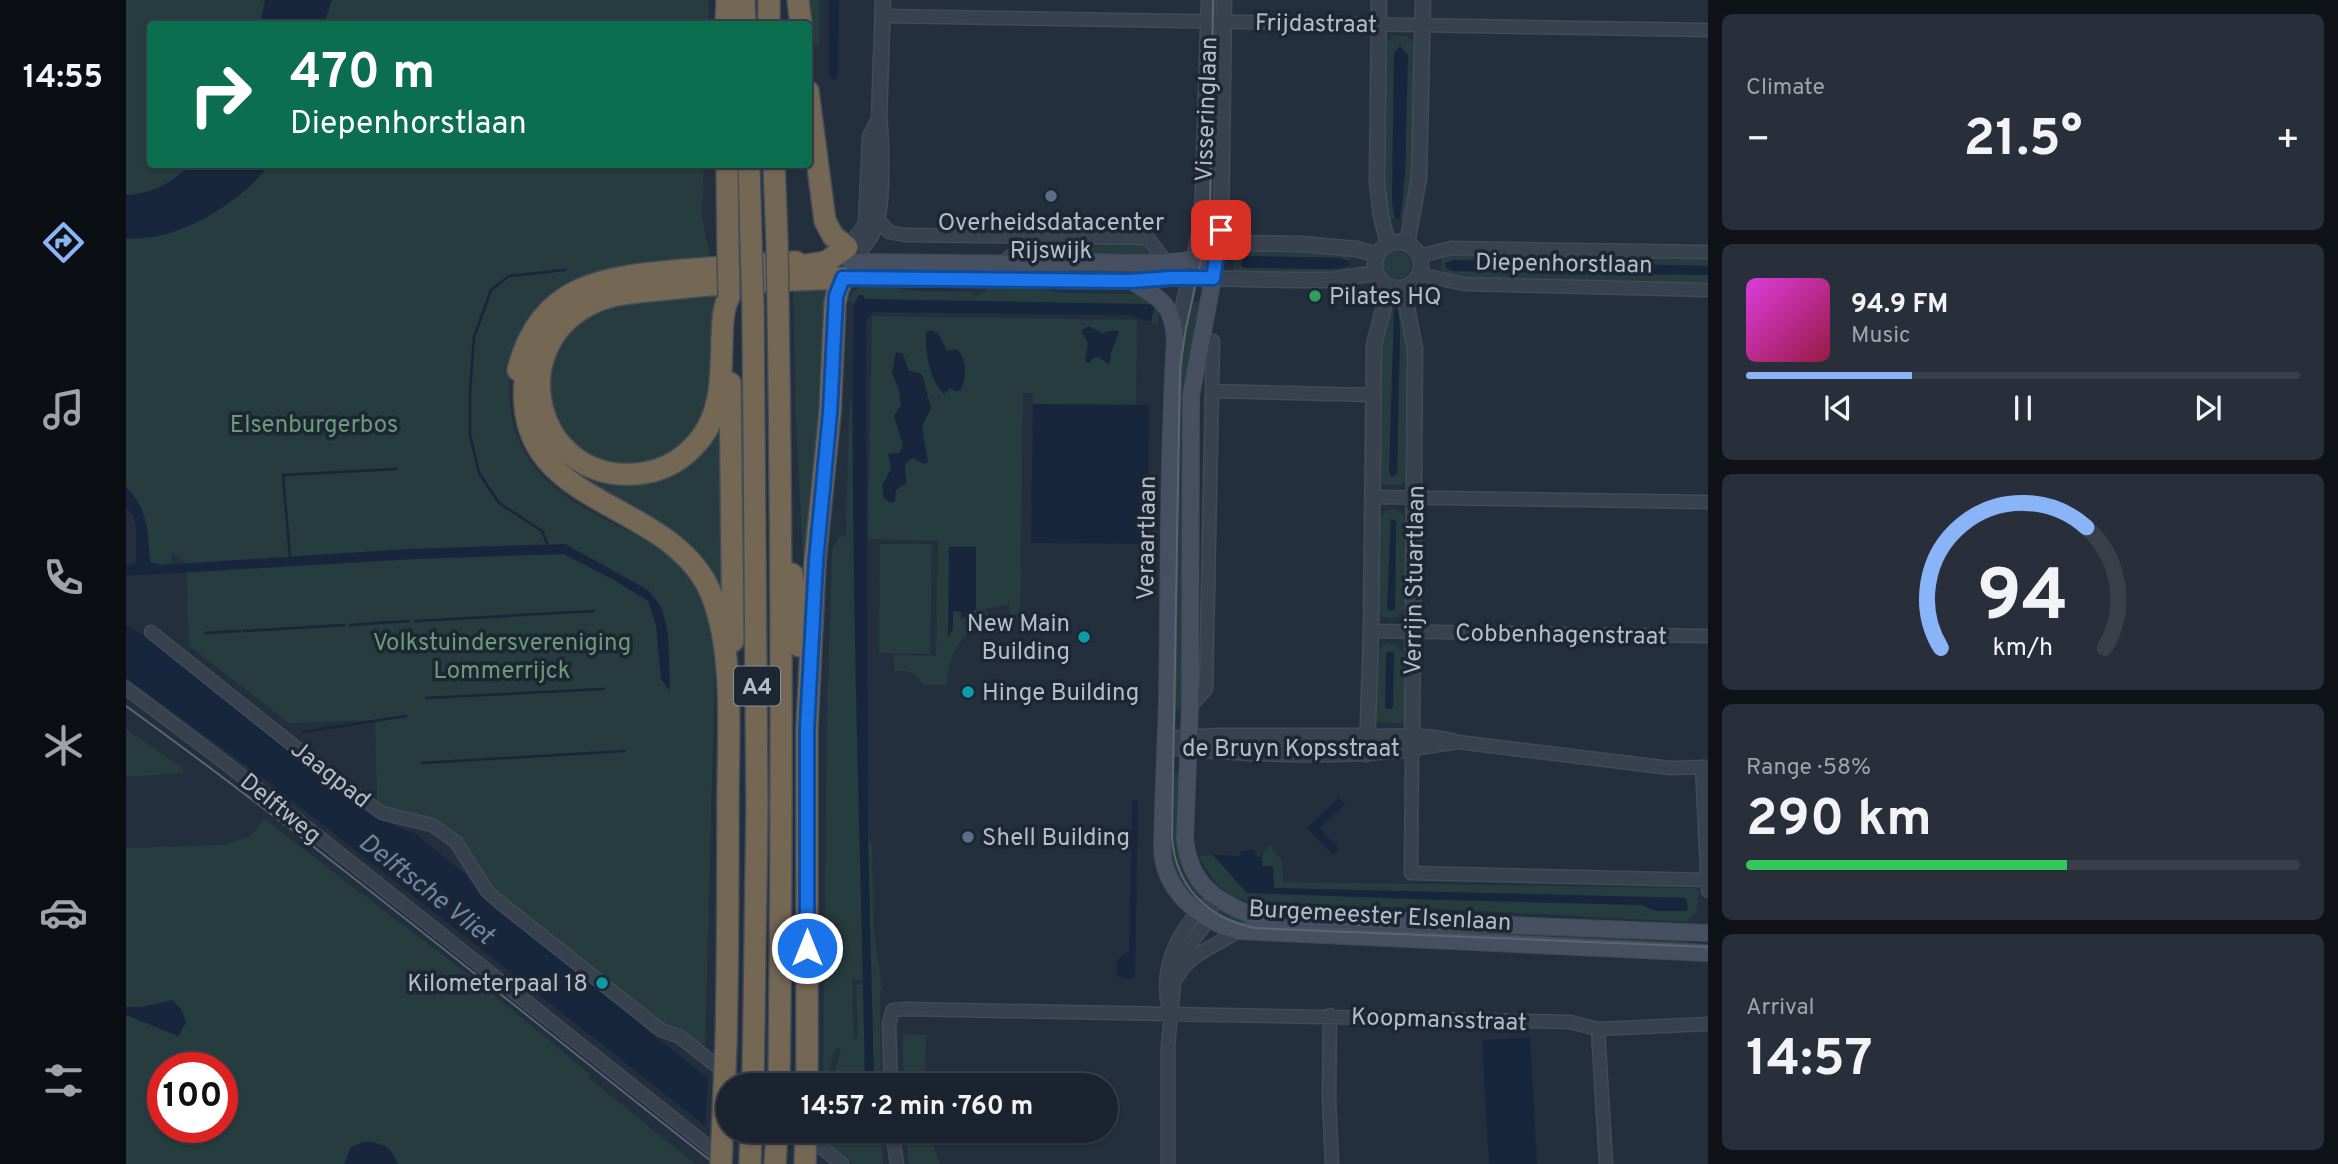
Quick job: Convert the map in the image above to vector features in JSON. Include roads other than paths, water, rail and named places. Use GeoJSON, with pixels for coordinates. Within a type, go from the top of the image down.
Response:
{"type":"FeatureCollection","features":[{"type":"Feature","properties":{"kind":"highway"},"geometry":{"type":"LineString","coordinates":[[726,21],[727,0]]}},
{"type":"Feature","properties":{"kind":"highway"},"geometry":{"type":"LineString","coordinates":[[744,0],[745,21]]}},
{"type":"Feature","properties":{"kind":"highway"},"geometry":{"type":"LineString","coordinates":[[769,0],[769,21]]}},
{"type":"Feature","properties":{"kind":"highway"},"geometry":{"type":"LineString","coordinates":[[798,0],[801,21]]}},
{"type":"Feature","properties":{"kind":"highway"},"geometry":{"type":"LineString","coordinates":[[812,123],[823,212],[831,233],[850,260]]}},
{"type":"Feature","properties":{"kind":"highway","name":"A4"},"geometry":{"type":"LineString","coordinates":[[727,168],[733,652],[728,704]]}},
{"type":"Feature","properties":{"kind":"highway","name":"A4"},"geometry":{"type":"LineString","coordinates":[[749,168],[753,306],[757,807],[753,1073]]}},
{"type":"Feature","properties":{"kind":"highway","name":"A4"},"geometry":{"type":"LineString","coordinates":[[774,168],[781,496],[779,1073]]}},
{"type":"Feature","properties":{"kind":"highway","name":"A4"},"geometry":{"type":"LineString","coordinates":[[722,1164],[728,917],[728,704],[717,610],[705,582],[683,555],[660,536],[573,484],[550,463],[536,443],[526,416],[523,393],[527,361],[541,332],[572,300],[612,284],[850,260]]}},
{"type":"Feature","properties":{"kind":"highway","name":"A4"},"geometry":{"type":"LineString","coordinates":[[727,304],[717,403],[705,433],[688,452],[655,471],[620,474],[590,466],[562,446],[542,411],[539,372],[551,340],[565,322],[580,310],[604,298],[702,286],[850,260]]}},
{"type":"Feature","properties":{"kind":"highway","name":"A4"},"geometry":{"type":"LineString","coordinates":[[807,1073],[807,729],[816,561],[832,386],[835,303],[850,260]]}},
{"type":"Feature","properties":{"kind":"highway","name":"A4"},"geometry":{"type":"LineString","coordinates":[[781,496],[798,612],[807,729]]}},
{"type":"Feature","properties":{"kind":"highway"},"geometry":{"type":"LineString","coordinates":[[750,1164],[751,1143]]}},
{"type":"Feature","properties":{"kind":"highway"},"geometry":{"type":"LineString","coordinates":[[775,1164],[776,1143]]}},
{"type":"Feature","properties":{"kind":"highway"},"geometry":{"type":"LineString","coordinates":[[805,1164],[806,1143]]}},
{"type":"Feature","properties":{"kind":"main road"},"geometry":{"type":"LineString","coordinates":[[850,260],[1035,264],[1064,261],[1166,262],[1194,259],[1213,278]]}},
{"type":"Feature","properties":{"kind":"main road"},"geometry":{"type":"LineString","coordinates":[[850,260],[1130,281]]}},
{"type":"Feature","properties":{"kind":"main road","name":"Veraartlaan"},"geometry":{"type":"LineString","coordinates":[[1189,743],[1191,396],[1213,278]]}},
{"type":"Feature","properties":{"kind":"main road","name":"Veraartlaan"},"geometry":{"type":"LineString","coordinates":[[1130,281],[1158,296],[1164,303],[1172,317],[1175,339],[1170,422],[1165,743]]}},
{"type":"Feature","properties":{"kind":"main road","name":"Burgemeester Elsenlaan"},"geometry":{"type":"LineString","coordinates":[[1165,743],[1162,839],[1165,865],[1174,886],[1203,915],[1238,931],[1708,953]]}},
{"type":"Feature","properties":{"kind":"main road","name":"Burgemeester Elsenlaan"},"geometry":{"type":"LineString","coordinates":[[1189,743],[1185,839],[1187,857],[1201,883],[1216,898],[1252,915],[1708,933]]}},
{"type":"Feature","properties":{"kind":"street"},"geometry":{"type":"LineString","coordinates":[[850,260],[870,238],[878,219],[882,137],[879,119],[883,0]]}},
{"type":"Feature","properties":{"kind":"street","name":"Visseringlaan"},"geometry":{"type":"LineString","coordinates":[[1209,0],[1216,22],[1221,234],[1218,250]]}},
{"type":"Feature","properties":{"kind":"street","name":"Visseringlaan"},"geometry":{"type":"LineString","coordinates":[[1194,259],[1202,222],[1216,22],[1224,0]]}},
{"type":"Feature","properties":{"kind":"street"},"geometry":{"type":"LineString","coordinates":[[1379,0],[1377,183],[1388,244]]}},
{"type":"Feature","properties":{"kind":"street"},"geometry":{"type":"LineString","coordinates":[[1407,244],[1419,178],[1423,0]]}},
{"type":"Feature","properties":{"kind":"street","name":"Frijdastraat"},"geometry":{"type":"LineString","coordinates":[[883,16],[1708,30]]}},
{"type":"Feature","properties":{"kind":"street"},"geometry":{"type":"LineString","coordinates":[[850,260],[866,223],[870,136],[879,119]]}},
{"type":"Feature","properties":{"kind":"street"},"geometry":{"type":"LineString","coordinates":[[878,219],[889,232],[905,235],[1148,237],[1166,262]]}},
{"type":"Feature","properties":{"kind":"street"},"geometry":{"type":"LineString","coordinates":[[1003,263],[1034,236]]}},
{"type":"Feature","properties":{"kind":"street"},"geometry":{"type":"LineString","coordinates":[[1194,259],[1234,243],[1301,244],[1364,250],[1377,255]]}},
{"type":"Feature","properties":{"kind":"street"},"geometry":{"type":"LineString","coordinates":[[1388,244],[1407,244],[1419,256],[1419,274],[1413,282],[1396,287],[1383,283],[1376,274],[1374,262],[1377,255],[1388,244]]}},
{"type":"Feature","properties":{"kind":"street","name":"Diepenhorstlaan"},"geometry":{"type":"LineString","coordinates":[[1419,256],[1451,248],[1708,252]]}},
{"type":"Feature","properties":{"kind":"street","name":"Veraartlaan"},"geometry":{"type":"LineString","coordinates":[[1213,278],[1218,250]]}},
{"type":"Feature","properties":{"kind":"street","name":"Veraartlaan"},"geometry":{"type":"LineString","coordinates":[[1175,339],[1194,259]]}},
{"type":"Feature","properties":{"kind":"street"},"geometry":{"type":"LineString","coordinates":[[1130,281],[1190,278],[1323,280],[1376,274]]}},
{"type":"Feature","properties":{"kind":"street","name":"Diepenhorstlaan"},"geometry":{"type":"LineString","coordinates":[[1419,274],[1464,284],[1708,290]]}},
{"type":"Feature","properties":{"kind":"street","name":"Verrijn Stuartlaan"},"geometry":{"type":"LineString","coordinates":[[1367,754],[1374,345],[1396,287]]}},
{"type":"Feature","properties":{"kind":"street","name":"Verrijn Stuartlaan"},"geometry":{"type":"LineString","coordinates":[[1396,287],[1415,348],[1411,873],[1708,884]]}},
{"type":"Feature","properties":{"kind":"street","name":"Veraartlaan"},"geometry":{"type":"LineString","coordinates":[[1190,707],[1206,689],[1213,341]]}},
{"type":"Feature","properties":{"kind":"street"},"geometry":{"type":"LineString","coordinates":[[1196,372],[1212,391],[1373,396]]}},
{"type":"Feature","properties":{"kind":"street"},"geometry":{"type":"LineString","coordinates":[[1373,497],[1708,502]]}},
{"type":"Feature","properties":{"kind":"street","name":"Cobbenhagenstraat"},"geometry":{"type":"LineString","coordinates":[[1371,631],[1708,636]]}},
{"type":"Feature","properties":{"kind":"street","name":"Jaagpad"},"geometry":{"type":"LineString","coordinates":[[150,632],[382,813],[432,825],[456,842],[487,891],[498,901],[660,1030],[680,1037],[726,1073]]}},
{"type":"Feature","properties":{"kind":"street","name":"Delftweg"},"geometry":{"type":"LineString","coordinates":[[126,688],[228,765],[731,1164]]}},
{"type":"Feature","properties":{"kind":"street","name":"de Bruyn Kopsstraat"},"geometry":{"type":"LineString","coordinates":[[1165,743],[1367,736],[1411,742],[1458,743],[1670,768],[1705,767]]}},
{"type":"Feature","properties":{"kind":"street","name":"de Bruyn Kopsstraat"},"geometry":{"type":"LineString","coordinates":[[1189,743],[1367,754],[1411,742]]}},
{"type":"Feature","properties":{"kind":"street"},"geometry":{"type":"LineString","coordinates":[[1705,767],[1708,884]]}},
{"type":"Feature","properties":{"kind":"street"},"geometry":{"type":"LineString","coordinates":[[1170,1013],[1166,999],[1169,956],[1216,898]]}},
{"type":"Feature","properties":{"kind":"street"},"geometry":{"type":"LineString","coordinates":[[1168,1164],[1170,1013],[1176,964],[1203,915]]}},
{"type":"Feature","properties":{"kind":"street"},"geometry":{"type":"LineString","coordinates":[[1708,924],[1708,941]]}},
{"type":"Feature","properties":{"kind":"street"},"geometry":{"type":"LineString","coordinates":[[1176,980],[1182,968],[1193,959],[1238,931]]}},
{"type":"Feature","properties":{"kind":"street","name":"Koopmansstraat"},"geometry":{"type":"LineString","coordinates":[[891,1073],[889,1023],[893,1010],[1330,1015],[1570,1023],[1598,1029],[1708,1024]]}},
{"type":"Feature","properties":{"kind":"street"},"geometry":{"type":"LineString","coordinates":[[1330,1015],[1329,1098],[1332,1164]]}},
{"type":"Feature","properties":{"kind":"street"},"geometry":{"type":"LineString","coordinates":[[1598,1029],[1606,1164]]}},
{"type":"Feature","properties":{"kind":"street"},"geometry":{"type":"LineString","coordinates":[[815,1143],[842,1164]]}},
{"type":"Feature","properties":{"kind":"street"},"geometry":{"type":"LineString","coordinates":[[894,1143],[897,1164]]}},
{"type":"Feature","properties":{"kind":"water"},"geometry":{"type":"Polygon","coordinates":[[[265,0],[332,0],[325,21],[261,21],[265,0]]]}},
{"type":"Feature","properties":{"kind":"water"},"geometry":{"type":"Polygon","coordinates":[[[829,0],[839,0],[838,76],[833,81],[829,74],[829,0]]]}},
{"type":"Feature","properties":{"kind":"water"},"geometry":{"type":"Polygon","coordinates":[[[1400,46],[1408,55],[1405,176],[1400,218],[1395,219],[1392,201],[1394,53],[1400,46]]]}},
{"type":"Feature","properties":{"kind":"water"},"geometry":{"type":"Polygon","coordinates":[[[186,168],[266,168],[242,193],[185,228],[145,238],[126,238],[126,195],[162,186],[186,168]]]}},
{"type":"Feature","properties":{"kind":"water"},"geometry":{"type":"Polygon","coordinates":[[[1244,256],[1340,258],[1349,261],[1349,266],[1337,269],[1244,268],[1241,265],[1244,256]]]}},
{"type":"Feature","properties":{"kind":"water"},"geometry":{"type":"Polygon","coordinates":[[[1454,260],[1708,266],[1708,275],[1453,271],[1446,268],[1445,263],[1454,260]]]}},
{"type":"Feature","properties":{"kind":"water"},"geometry":{"type":"Polygon","coordinates":[[[859,295],[863,295],[865,299],[1150,304],[1154,307],[1151,322],[1128,315],[874,312],[866,322],[868,840],[874,1073],[865,1073],[854,597],[854,304],[859,295]]]}},
{"type":"Feature","properties":{"kind":"water"},"geometry":{"type":"Polygon","coordinates":[[[1394,310],[1398,310],[1400,329],[1397,474],[1392,477],[1389,473],[1394,310]]]}},
{"type":"Feature","properties":{"kind":"water"},"geometry":{"type":"Polygon","coordinates":[[[1089,326],[1102,333],[1115,330],[1119,332],[1110,363],[1099,357],[1093,358],[1089,363],[1085,361],[1088,343],[1081,330],[1089,326]]]}},
{"type":"Feature","properties":{"kind":"water"},"geometry":{"type":"Polygon","coordinates":[[[930,330],[938,333],[947,351],[956,349],[963,358],[965,374],[961,390],[950,388],[944,394],[935,382],[926,348],[926,333],[930,330]]]}},
{"type":"Feature","properties":{"kind":"water"},"geometry":{"type":"Polygon","coordinates":[[[896,352],[903,354],[909,371],[920,373],[923,377],[931,408],[922,426],[928,462],[924,464],[913,458],[909,460],[905,469],[906,483],[896,490],[895,501],[892,503],[884,499],[882,486],[891,469],[888,454],[899,453],[903,446],[894,416],[901,405],[892,372],[896,352]]]}},
{"type":"Feature","properties":{"kind":"water"},"geometry":{"type":"Polygon","coordinates":[[[1033,404],[1149,405],[1148,544],[1031,543],[1033,404]]]}},
{"type":"Feature","properties":{"kind":"water"},"geometry":{"type":"Polygon","coordinates":[[[126,487],[143,513],[150,562],[161,565],[408,549],[565,544],[648,590],[662,608],[668,634],[670,691],[661,679],[656,625],[648,601],[564,554],[414,559],[126,576],[126,565],[136,563],[136,527],[133,515],[126,507],[126,487]]]}},
{"type":"Feature","properties":{"kind":"water"},"geometry":{"type":"Polygon","coordinates":[[[1391,519],[1396,521],[1395,609],[1391,611],[1387,609],[1391,519]]]}},
{"type":"Feature","properties":{"kind":"water"},"geometry":{"type":"Polygon","coordinates":[[[949,547],[976,547],[976,609],[961,619],[961,612],[953,611],[953,629],[948,637],[949,547]]]}},
{"type":"Feature","properties":{"kind":"water","name":"Delftsche Vliet"},"geometry":{"type":"Polygon","coordinates":[[[126,626],[142,634],[300,759],[393,825],[416,834],[466,875],[491,904],[716,1085],[716,1134],[270,783],[126,678],[126,626]]]}},
{"type":"Feature","properties":{"kind":"water"},"geometry":{"type":"Polygon","coordinates":[[[1388,652],[1394,653],[1391,709],[1385,706],[1388,652]]]}},
{"type":"Feature","properties":{"kind":"water"},"geometry":{"type":"Polygon","coordinates":[[[1339,797],[1345,804],[1320,828],[1339,849],[1333,855],[1307,828],[1339,797]]]}},
{"type":"Feature","properties":{"kind":"water"},"geometry":{"type":"Polygon","coordinates":[[[1132,800],[1138,800],[1135,975],[1131,979],[1117,977],[1117,961],[1129,950],[1132,800]]]}},
{"type":"Feature","properties":{"kind":"water"},"geometry":{"type":"Polygon","coordinates":[[[1255,850],[1255,857],[1262,857],[1262,866],[1273,866],[1274,888],[1686,898],[1688,909],[1657,911],[1642,905],[1247,893],[1213,855],[1240,856],[1241,851],[1255,850]]]}},
{"type":"Feature","properties":{"kind":"water"},"geometry":{"type":"Polygon","coordinates":[[[172,1000],[182,1010],[186,1023],[178,1036],[126,1015],[126,1007],[142,1007],[172,1000]]]}},
{"type":"Feature","properties":{"kind":"water"},"geometry":{"type":"Polygon","coordinates":[[[1530,1037],[1537,1164],[1489,1164],[1482,1040],[1530,1037]]]}},
{"type":"Feature","properties":{"kind":"water"},"geometry":{"type":"Polygon","coordinates":[[[364,1142],[386,1147],[393,1153],[398,1164],[344,1164],[351,1147],[364,1142]]]}},
{"type":"Feature","properties":{"kind":"water"},"geometry":{"type":"Polygon","coordinates":[[[727,1143],[738,1143],[754,1164],[727,1143]]]}},
{"type":"Feature","properties":{"kind":"waterway"},"geometry":{"type":"LineString","coordinates":[[547,543],[542,531],[499,503],[479,473],[470,435],[470,391],[474,337],[491,290],[509,276],[565,270]]}},
{"type":"Feature","properties":{"kind":"waterway"},"geometry":{"type":"LineString","coordinates":[[290,557],[283,475],[396,469]]}},
{"type":"Feature","properties":{"kind":"waterway"},"geometry":{"type":"LineString","coordinates":[[416,621],[594,611]]}},
{"type":"Feature","properties":{"kind":"waterway"},"geometry":{"type":"LineString","coordinates":[[350,625],[409,621]]}},
{"type":"Feature","properties":{"kind":"waterway"},"geometry":{"type":"LineString","coordinates":[[244,631],[345,625]]}},
{"type":"Feature","properties":{"kind":"waterway"},"geometry":{"type":"LineString","coordinates":[[205,633],[240,631]]}},
{"type":"Feature","properties":{"kind":"waterway"},"geometry":{"type":"LineString","coordinates":[[426,698],[604,689]]}},
{"type":"Feature","properties":{"kind":"waterway"},"geometry":{"type":"LineString","coordinates":[[303,732],[406,716]]}},
{"type":"Feature","properties":{"kind":"waterway"},"geometry":{"type":"LineString","coordinates":[[422,763],[625,751]]}},
{"type":"Feature","properties":{"kind":"tram line"},"geometry":{"type":"LineString","coordinates":[[1213,0],[1210,219],[1180,367],[1172,837],[1179,870],[1187,885],[1208,908],[1255,928],[1708,947]]}},
{"type":"Feature","properties":{"kind":"tram line"},"geometry":{"type":"LineString","coordinates":[[126,706],[349,875],[715,1164]]}},
{"type":"Feature","properties":{"kind":"place","name":"Overheidsdatacenter Rijswijk"},"geometry":{"type":"Point","coordinates":[1051,196]}},
{"type":"Feature","properties":{"kind":"place","name":"Pilates HQ"},"geometry":{"type":"Point","coordinates":[1315,296]}},
{"type":"Feature","properties":{"kind":"place","name":"New Main Building"},"geometry":{"type":"Point","coordinates":[1084,637]}},
{"type":"Feature","properties":{"kind":"place","name":"Hinge Building"},"geometry":{"type":"Point","coordinates":[968,692]}},
{"type":"Feature","properties":{"kind":"place","name":"Shell Building"},"geometry":{"type":"Point","coordinates":[968,837]}},
{"type":"Feature","properties":{"kind":"place","name":"Kilometerpaal 18"},"geometry":{"type":"Point","coordinates":[602,983]}},
{"type":"Feature","properties":{"kind":"park label","name":"Elsenburgerbos"},"geometry":{"type":"Point","coordinates":[314,424]}},
{"type":"Feature","properties":{"kind":"park label","name":"Volkstuindersvereniging Lommerrijck"},"geometry":{"type":"Point","coordinates":[502,656]}}]}
